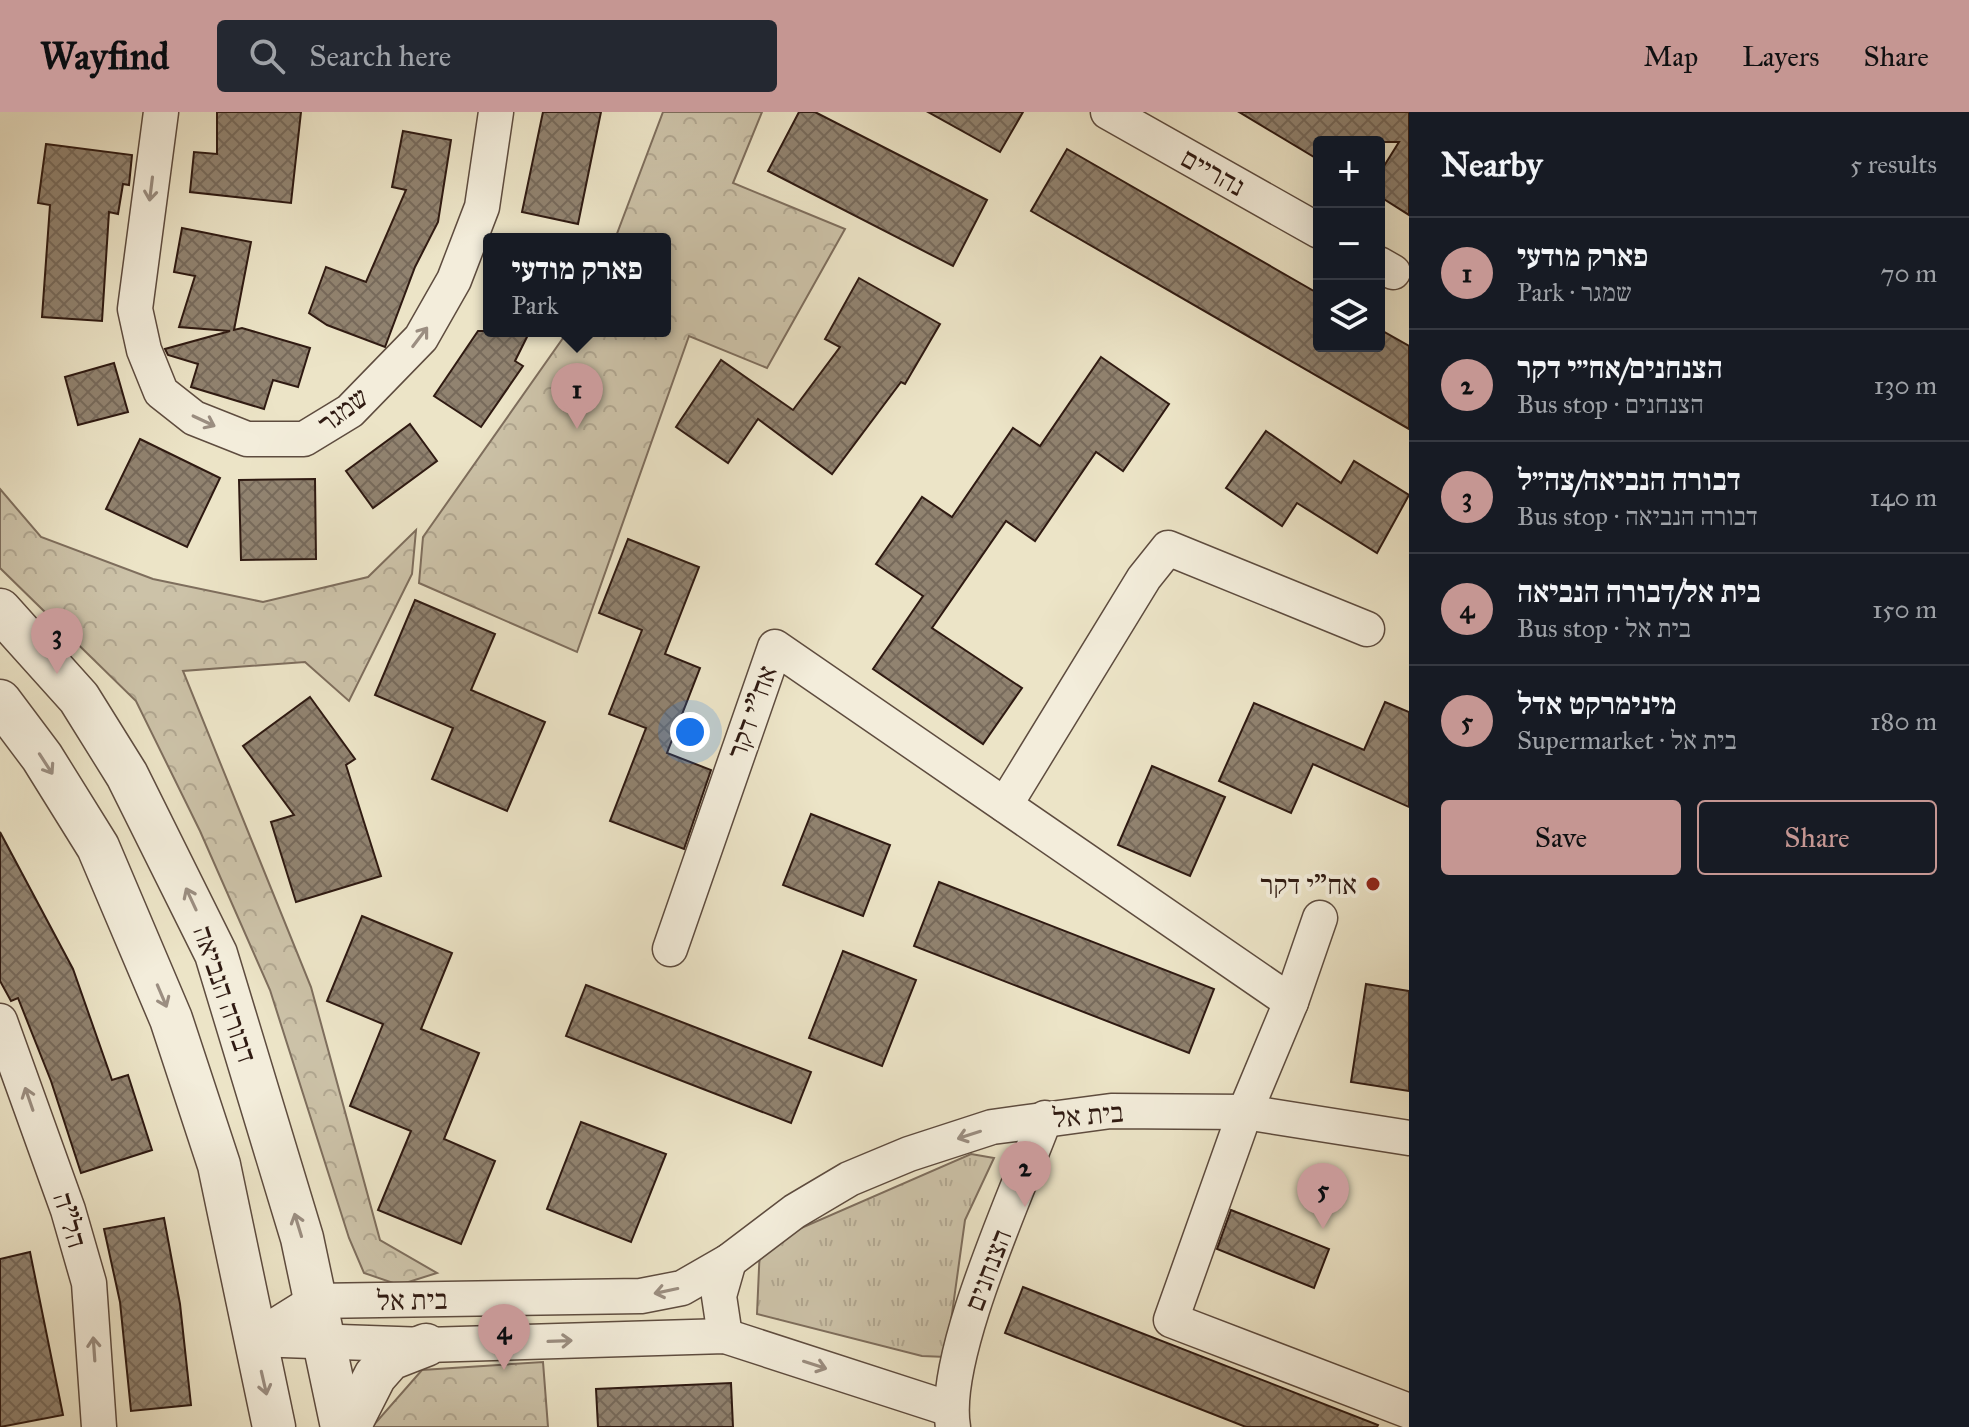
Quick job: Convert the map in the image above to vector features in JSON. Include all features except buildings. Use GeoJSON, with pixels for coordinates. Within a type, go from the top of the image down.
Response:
{"type":"FeatureCollection","features":[{"type":"Feature","properties":{"kind":"street","name":"שמגר"},"geometry":{"type":"LineString","coordinates":[[161,112],[135,309],[144,350],[161,392],[194,418],[247,439],[304,439],[350,411],[421,338],[454,280],[482,207],[496,112]]}},
{"type":"Feature","properties":{"kind":"street","name":"נהריים"},"geometry":{"type":"LineString","coordinates":[[1108,112],[1313,228]]}},
{"type":"Feature","properties":{"kind":"street"},"geometry":{"type":"LineString","coordinates":[[1005,805],[1144,578],[1168,548],[1367,629]]}},
{"type":"Feature","properties":{"kind":"street","name":"דבורה הנביאה"},"geometry":{"type":"LineString","coordinates":[[0,610],[79,698],[127,775],[216,954],[302,1238],[342,1427]]}},
{"type":"Feature","properties":{"kind":"street","name":"אח\"י דקר"},"geometry":{"type":"LineString","coordinates":[[670,949],[775,647],[1291,1002]]}},
{"type":"Feature","properties":{"kind":"street"},"geometry":{"type":"LineString","coordinates":[[0,701],[42,757],[98,847],[171,1019],[219,1165],[274,1427]]}},
{"type":"Feature","properties":{"kind":"street"},"geometry":{"type":"LineString","coordinates":[[1320,918],[1291,1002],[1245,1112],[1171,1320],[1409,1411]]}},
{"type":"Feature","properties":{"kind":"street","name":"הל\"ה"},"geometry":{"type":"LineString","coordinates":[[0,1021],[68,1210],[89,1283],[99,1427]]}},
{"type":"Feature","properties":{"kind":"street","name":"בית אל"},"geometry":{"type":"LineString","coordinates":[[315,1301],[641,1296],[682,1288],[729,1261],[795,1211],[849,1179],[909,1154],[992,1127],[1045,1118],[1111,1111],[1245,1112],[1409,1138]]}},
{"type":"Feature","properties":{"kind":"street","name":"הצנחנים"},"geometry":{"type":"LineString","coordinates":[[952,1418],[966,1328],[1045,1118]]}},
{"type":"Feature","properties":{"kind":"street"},"geometry":{"type":"LineString","coordinates":[[725,1336],[719,1296],[729,1261]]}},
{"type":"Feature","properties":{"kind":"street"},"geometry":{"type":"LineString","coordinates":[[254,1339],[315,1301]]}},
{"type":"Feature","properties":{"kind":"street","name":"בית אל"},"geometry":{"type":"LineString","coordinates":[[254,1339],[426,1345],[725,1336],[952,1418]]}},
{"type":"Feature","properties":{"kind":"street"},"geometry":{"type":"LineString","coordinates":[[349,1427],[375,1376],[390,1359],[426,1345]]}},
{"type":"Feature","properties":{"kind":"green space"},"geometry":{"type":"Polygon","coordinates":[[[663,112],[762,112],[733,183],[845,229],[767,368],[689,336],[577,652],[419,583],[423,537],[564,337],[671,337],[671,233],[617,233],[663,112]]]}},
{"type":"Feature","properties":{"kind":"green space"},"geometry":{"type":"Polygon","coordinates":[[[0,489],[41,537],[153,579],[263,602],[368,577],[416,530],[412,574],[349,701],[305,662],[183,671],[311,987],[380,1240],[437,1273],[399,1285],[364,1273],[349,1238],[270,990],[200,831],[136,701],[0,568],[0,489]]]}},
{"type":"Feature","properties":{"kind":"green space"},"geometry":{"type":"Polygon","coordinates":[[[971,1154],[994,1158],[965,1220],[946,1357],[922,1356],[757,1314],[760,1246],[971,1154]]]}},
{"type":"Feature","properties":{"kind":"green space"},"geometry":{"type":"Polygon","coordinates":[[[543,1362],[548,1427],[372,1427],[422,1370],[543,1362]]]}},
{"type":"Feature","properties":{"kind":"place","name":"פארק מודעי"},"geometry":{"type":"Point","coordinates":[577,429]}},
{"type":"Feature","properties":{"kind":"place","name":"דבורה הנביאה/צה״ל"},"geometry":{"type":"Point","coordinates":[57,674]}},
{"type":"Feature","properties":{"kind":"place","name":"אח\"י דקר"},"geometry":{"type":"Point","coordinates":[1373,884]}},
{"type":"Feature","properties":{"kind":"place","name":"הצנחנים/אח״י דקר"},"geometry":{"type":"Point","coordinates":[1025,1207]}},
{"type":"Feature","properties":{"kind":"place","name":"מינימרקט אדל"},"geometry":{"type":"Point","coordinates":[1323,1229]}},
{"type":"Feature","properties":{"kind":"place","name":"בית אל/דבורה הנביאה"},"geometry":{"type":"Point","coordinates":[504,1370]}}]}
